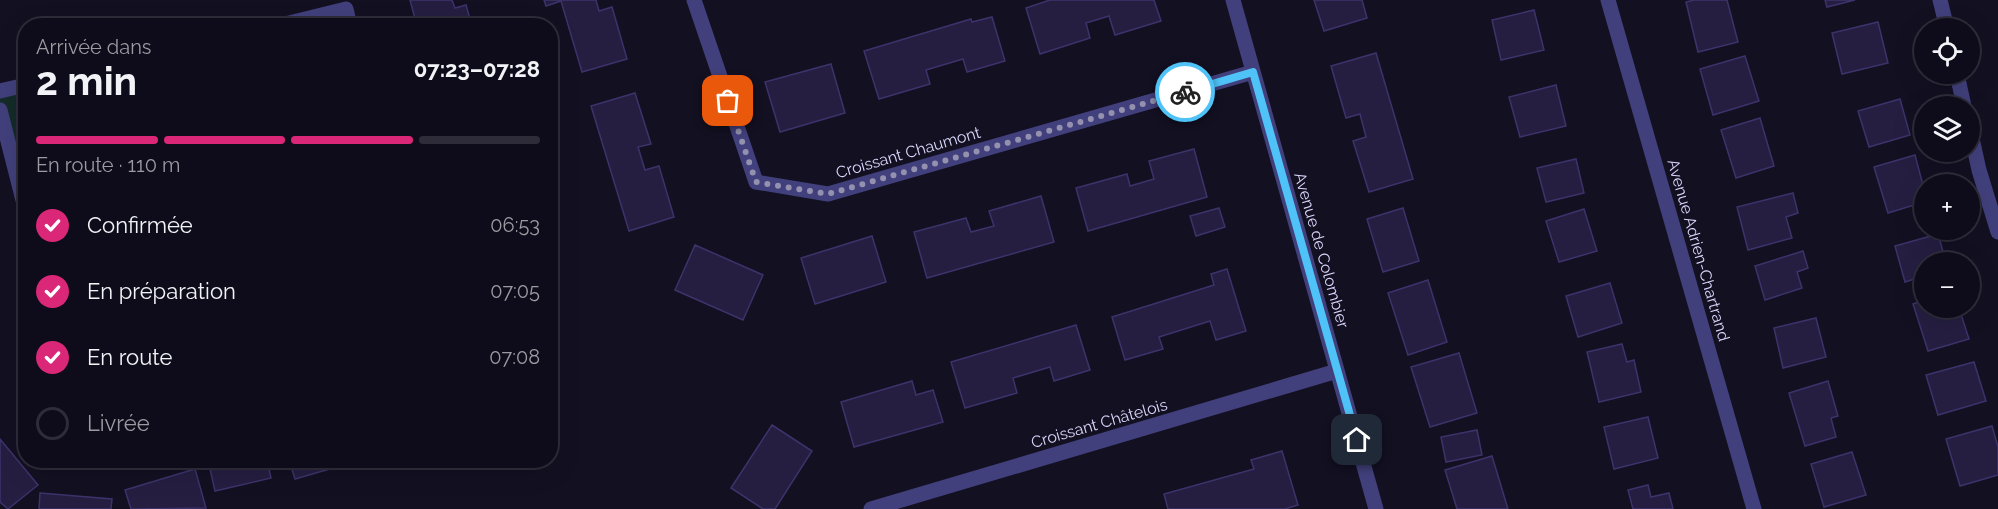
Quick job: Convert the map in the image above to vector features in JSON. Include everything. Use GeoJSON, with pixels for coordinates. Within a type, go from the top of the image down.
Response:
{"type":"FeatureCollection","features":[{"type":"Feature","properties":{"kind":"street","name":"Croissant Chaumont"},"geometry":{"type":"LineString","coordinates":[[694,0],[756,182],[828,194],[1253,72]]}},
{"type":"Feature","properties":{"kind":"street","name":"Avenue de Colombier"},"geometry":{"type":"LineString","coordinates":[[1233,0],[1376,509]]}},
{"type":"Feature","properties":{"kind":"street","name":"Avenue Adrien-Chartrand"},"geometry":{"type":"LineString","coordinates":[[1608,0],[1755,509]]}},
{"type":"Feature","properties":{"kind":"street"},"geometry":{"type":"LineString","coordinates":[[1940,0],[1944,18]]}},
{"type":"Feature","properties":{"kind":"street"},"geometry":{"type":"LineString","coordinates":[[309,18],[346,9],[348,18]]}},
{"type":"Feature","properties":{"kind":"street"},"geometry":{"type":"LineString","coordinates":[[0,91],[18,87]]}},
{"type":"Feature","properties":{"kind":"street"},"geometry":{"type":"LineString","coordinates":[[0,110],[18,181]]}},
{"type":"Feature","properties":{"kind":"street"},"geometry":{"type":"LineString","coordinates":[[1977,162],[1998,232]]}},
{"type":"Feature","properties":{"kind":"street","name":"Croissant Châtelois"},"geometry":{"type":"LineString","coordinates":[[871,509],[1337,371]]}},
{"type":"Feature","properties":{"kind":"green space"},"geometry":{"type":"Polygon","coordinates":[[[18,88],[18,185],[0,112],[0,93],[18,88]]]}},
{"type":"Feature","properties":{"kind":"building"},"geometry":{"type":"Polygon","coordinates":[[[410,0],[452,0],[455,8],[466,5],[470,18],[415,18],[410,0]]]}},
{"type":"Feature","properties":{"kind":"building"},"geometry":{"type":"Polygon","coordinates":[[[544,0],[596,0],[599,11],[612,7],[627,59],[582,72],[561,1],[546,6],[544,0]]]}},
{"type":"Feature","properties":{"kind":"building"},"geometry":{"type":"Polygon","coordinates":[[[1050,0],[1154,0],[1161,21],[1115,35],[1109,16],[1086,23],[1090,38],[1040,54],[1026,8],[1050,0]]]}},
{"type":"Feature","properties":{"kind":"building"},"geometry":{"type":"Polygon","coordinates":[[[1314,0],[1362,0],[1367,18],[1324,31],[1314,0]]]}},
{"type":"Feature","properties":{"kind":"building"},"geometry":{"type":"Polygon","coordinates":[[[1727,0],[1738,42],[1698,52],[1686,2],[1727,0]]]}},
{"type":"Feature","properties":{"kind":"building"},"geometry":{"type":"Polygon","coordinates":[[[1825,0],[1855,0],[1827,7],[1825,0]]]}},
{"type":"Feature","properties":{"kind":"building"},"geometry":{"type":"Polygon","coordinates":[[[1534,10],[1544,50],[1501,60],[1492,20],[1534,10]]]}},
{"type":"Feature","properties":{"kind":"building"},"geometry":{"type":"Polygon","coordinates":[[[992,17],[1005,61],[967,72],[963,59],[926,70],[930,84],[879,99],[864,51],[971,19],[972,22],[992,17]]]}},
{"type":"Feature","properties":{"kind":"building"},"geometry":{"type":"Polygon","coordinates":[[[1878,22],[1888,63],[1842,74],[1832,33],[1878,22]]]}},
{"type":"Feature","properties":{"kind":"building"},"geometry":{"type":"Polygon","coordinates":[[[1376,53],[1413,179],[1369,192],[1353,141],[1366,137],[1360,114],[1346,118],[1331,66],[1376,53]]]}},
{"type":"Feature","properties":{"kind":"building"},"geometry":{"type":"Polygon","coordinates":[[[1745,56],[1759,101],[1713,115],[1700,69],[1745,56]]]}},
{"type":"Feature","properties":{"kind":"building"},"geometry":{"type":"Polygon","coordinates":[[[831,64],[845,113],[780,132],[765,82],[831,64]]]}},
{"type":"Feature","properties":{"kind":"building"},"geometry":{"type":"Polygon","coordinates":[[[1556,85],[1566,126],[1520,137],[1509,97],[1556,85]]]}},
{"type":"Feature","properties":{"kind":"building"},"geometry":{"type":"Polygon","coordinates":[[[635,93],[651,144],[638,147],[645,170],[659,166],[674,217],[629,231],[591,106],[635,93]]]}},
{"type":"Feature","properties":{"kind":"building"},"geometry":{"type":"Polygon","coordinates":[[[1900,99],[1910,135],[1869,147],[1858,111],[1900,99]]]}},
{"type":"Feature","properties":{"kind":"building"},"geometry":{"type":"Polygon","coordinates":[[[1760,118],[1774,166],[1736,178],[1721,130],[1760,118]]]}},
{"type":"Feature","properties":{"kind":"building"},"geometry":{"type":"Polygon","coordinates":[[[1194,149],[1207,197],[1088,231],[1076,188],[1127,174],[1130,186],[1154,179],[1149,161],[1194,149]]]}},
{"type":"Feature","properties":{"kind":"building"},"geometry":{"type":"Polygon","coordinates":[[[1914,155],[1914,162],[1917,162],[1920,174],[1914,174],[1914,205],[1888,213],[1874,167],[1914,155]]]}},
{"type":"Feature","properties":{"kind":"building"},"geometry":{"type":"Polygon","coordinates":[[[1576,159],[1584,193],[1546,202],[1537,168],[1576,159]]]}},
{"type":"Feature","properties":{"kind":"building"},"geometry":{"type":"Polygon","coordinates":[[[1793,193],[1798,213],[1786,217],[1792,238],[1748,250],[1737,207],[1793,193]]]}},
{"type":"Feature","properties":{"kind":"building"},"geometry":{"type":"Polygon","coordinates":[[[1041,196],[1054,242],[927,278],[914,232],[966,218],[971,232],[994,226],[989,211],[1041,196]]]}},
{"type":"Feature","properties":{"kind":"building"},"geometry":{"type":"Polygon","coordinates":[[[1219,208],[1225,227],[1196,236],[1190,216],[1219,208]]]}},
{"type":"Feature","properties":{"kind":"building"},"geometry":{"type":"Polygon","coordinates":[[[1403,208],[1419,261],[1383,272],[1367,219],[1403,208]]]}},
{"type":"Feature","properties":{"kind":"building"},"geometry":{"type":"Polygon","coordinates":[[[1584,209],[1597,251],[1559,262],[1546,221],[1584,209]]]}},
{"type":"Feature","properties":{"kind":"building"},"geometry":{"type":"Polygon","coordinates":[[[872,236],[886,282],[815,304],[801,258],[872,236]]]}},
{"type":"Feature","properties":{"kind":"building"},"geometry":{"type":"Polygon","coordinates":[[[1916,240],[1940,240],[1943,252],[1914,252],[1914,279],[1905,282],[1895,246],[1916,240]]]}},
{"type":"Feature","properties":{"kind":"building"},"geometry":{"type":"Polygon","coordinates":[[[695,245],[763,275],[743,320],[675,290],[695,245]]]}},
{"type":"Feature","properties":{"kind":"building"},"geometry":{"type":"Polygon","coordinates":[[[1803,251],[1808,268],[1797,272],[1802,288],[1765,300],[1755,266],[1803,251]]]}},
{"type":"Feature","properties":{"kind":"building"},"geometry":{"type":"Polygon","coordinates":[[[1227,269],[1246,331],[1216,340],[1210,321],[1159,337],[1163,349],[1125,360],[1112,317],[1214,285],[1211,274],[1227,269]]]}},
{"type":"Feature","properties":{"kind":"building"},"geometry":{"type":"Polygon","coordinates":[[[1428,280],[1447,342],[1408,355],[1388,293],[1428,280]]]}},
{"type":"Feature","properties":{"kind":"building"},"geometry":{"type":"Polygon","coordinates":[[[1610,283],[1622,323],[1578,337],[1566,296],[1610,283]]]}},
{"type":"Feature","properties":{"kind":"building"},"geometry":{"type":"Polygon","coordinates":[[[1816,318],[1826,357],[1783,368],[1774,328],[1816,318]]]}},
{"type":"Feature","properties":{"kind":"building"},"geometry":{"type":"Polygon","coordinates":[[[1917,318],[1962,318],[1969,339],[1928,351],[1917,318]]]}},
{"type":"Feature","properties":{"kind":"building"},"geometry":{"type":"Polygon","coordinates":[[[1076,325],[1090,370],[1054,381],[1050,367],[1013,378],[1017,393],[965,408],[951,362],[1076,325]]]}},
{"type":"Feature","properties":{"kind":"building"},"geometry":{"type":"Polygon","coordinates":[[[1622,344],[1627,362],[1634,360],[1641,392],[1599,402],[1587,352],[1622,344]]]}},
{"type":"Feature","properties":{"kind":"building"},"geometry":{"type":"Polygon","coordinates":[[[1459,353],[1477,413],[1430,427],[1411,367],[1459,353]]]}},
{"type":"Feature","properties":{"kind":"building"},"geometry":{"type":"Polygon","coordinates":[[[1974,362],[1986,401],[1938,415],[1926,375],[1974,362]]]}},
{"type":"Feature","properties":{"kind":"building"},"geometry":{"type":"Polygon","coordinates":[[[912,381],[916,395],[933,390],[943,422],[854,447],[841,402],[912,381]]]}},
{"type":"Feature","properties":{"kind":"building"},"geometry":{"type":"Polygon","coordinates":[[[1828,381],[1838,416],[1831,418],[1836,437],[1805,446],[1789,393],[1828,381]]]}},
{"type":"Feature","properties":{"kind":"building"},"geometry":{"type":"Polygon","coordinates":[[[1648,417],[1658,458],[1614,469],[1604,427],[1648,417]]]}},
{"type":"Feature","properties":{"kind":"building"},"geometry":{"type":"Polygon","coordinates":[[[772,425],[812,451],[775,509],[763,509],[731,488],[772,425]]]}},
{"type":"Feature","properties":{"kind":"building"},"geometry":{"type":"Polygon","coordinates":[[[1992,426],[1998,447],[1998,475],[1960,486],[1946,439],[1992,426]]]}},
{"type":"Feature","properties":{"kind":"building"},"geometry":{"type":"Polygon","coordinates":[[[1477,430],[1482,455],[1446,462],[1441,437],[1477,430]]]}},
{"type":"Feature","properties":{"kind":"building"},"geometry":{"type":"Polygon","coordinates":[[[0,439],[18,461],[18,468],[24,468],[38,485],[8,509],[0,502],[0,439]]]}},
{"type":"Feature","properties":{"kind":"building"},"geometry":{"type":"Polygon","coordinates":[[[1282,451],[1298,505],[1285,509],[1168,509],[1164,494],[1254,469],[1251,460],[1282,451]]]}},
{"type":"Feature","properties":{"kind":"building"},"geometry":{"type":"Polygon","coordinates":[[[1852,452],[1866,495],[1824,507],[1811,464],[1852,452]]]}},
{"type":"Feature","properties":{"kind":"building"},"geometry":{"type":"Polygon","coordinates":[[[1492,456],[1508,509],[1457,509],[1445,470],[1492,456]]]}},
{"type":"Feature","properties":{"kind":"building"},"geometry":{"type":"Polygon","coordinates":[[[210,468],[269,468],[271,478],[215,491],[210,468]]]}},
{"type":"Feature","properties":{"kind":"building"},"geometry":{"type":"Polygon","coordinates":[[[292,468],[333,468],[295,479],[292,468]]]}},
{"type":"Feature","properties":{"kind":"building"},"geometry":{"type":"Polygon","coordinates":[[[195,469],[206,508],[131,509],[125,490],[195,469]]]}},
{"type":"Feature","properties":{"kind":"building"},"geometry":{"type":"Polygon","coordinates":[[[1648,485],[1651,497],[1669,493],[1673,509],[1633,509],[1628,490],[1648,485]]]}},
{"type":"Feature","properties":{"kind":"building"},"geometry":{"type":"Polygon","coordinates":[[[40,493],[112,499],[111,509],[39,509],[40,493]]]}},
{"type":"Feature","properties":{"kind":"way so far"},"geometry":{"type":"LineString","coordinates":[[728,101],[756,182],[828,194],[1185,92]]}},
{"type":"Feature","properties":{"kind":"route"},"geometry":{"type":"LineString","coordinates":[[1185,92],[1253,72],[1357,440]]}}]}
